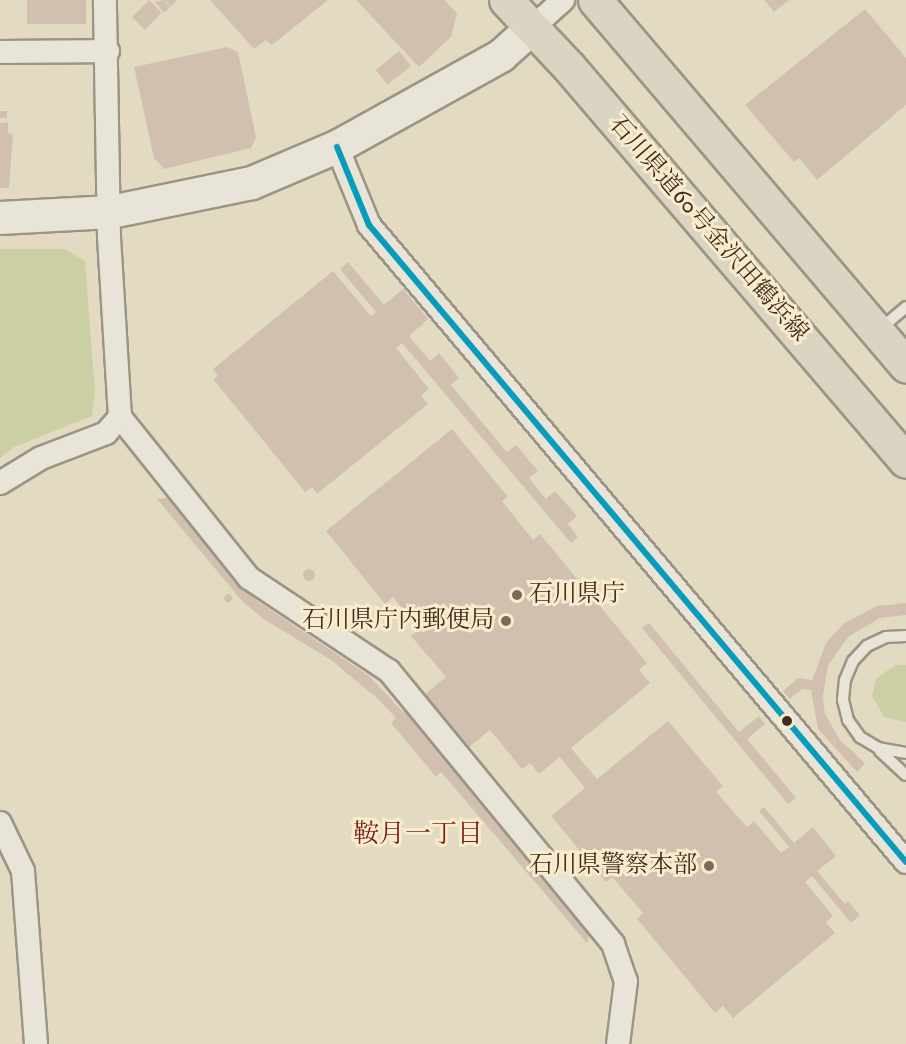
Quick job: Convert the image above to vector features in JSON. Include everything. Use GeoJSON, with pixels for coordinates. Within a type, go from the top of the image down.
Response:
{"type":"FeatureCollection","features":[{"type":"Feature","properties":{"kind":"main road","name":"石川県道60号金沢田鶴浜線"},"geometry":{"type":"LineString","coordinates":[[506,0],[906,461]]}},
{"type":"Feature","properties":{"kind":"main road"},"geometry":{"type":"LineString","coordinates":[[595,0],[906,365]]}},
{"type":"Feature","properties":{"kind":"street"},"geometry":{"type":"LineString","coordinates":[[105,0],[111,212],[109,237],[120,417],[249,578],[388,671],[613,944],[626,981],[618,1044]]}},
{"type":"Feature","properties":{"kind":"street"},"geometry":{"type":"LineString","coordinates":[[0,218],[111,212],[252,183],[337,147],[501,56],[563,0]]}},
{"type":"Feature","properties":{"kind":"street"},"geometry":{"type":"LineString","coordinates":[[0,52],[108,51]]}},
{"type":"Feature","properties":{"kind":"street"},"geometry":{"type":"LineString","coordinates":[[337,147],[369,225],[906,862]]}},
{"type":"Feature","properties":{"kind":"street"},"geometry":{"type":"LineString","coordinates":[[0,483],[40,458],[106,433],[120,417]]}},
{"type":"Feature","properties":{"kind":"street"},"geometry":{"type":"LineString","coordinates":[[0,823],[23,871],[36,1044]]}},
{"type":"Feature","properties":{"kind":"lane"},"geometry":{"type":"LineString","coordinates":[[878,332],[906,307]]}},
{"type":"Feature","properties":{"kind":"lane"},"geometry":{"type":"LineString","coordinates":[[906,636],[886,637],[867,646],[853,661],[844,680],[843,700],[849,720],[861,737],[878,748],[906,775]]}},
{"type":"Feature","properties":{"kind":"lane"},"geometry":{"type":"LineString","coordinates":[[878,748],[906,753]]}},
{"type":"Feature","properties":{"kind":"green space"},"geometry":{"type":"Polygon","coordinates":[[[0,249],[65,249],[85,261],[95,392],[92,416],[14,447],[0,458],[0,249]]]}},
{"type":"Feature","properties":{"kind":"green space"},"geometry":{"type":"Polygon","coordinates":[[[895,665],[906,665],[906,722],[884,717],[872,696],[876,679],[895,665]]]}},
{"type":"Feature","properties":{"kind":"building"},"geometry":{"type":"Polygon","coordinates":[[[27,0],[86,0],[86,24],[27,24],[27,0]]]}},
{"type":"Feature","properties":{"kind":"building"},"geometry":{"type":"Polygon","coordinates":[[[149,0],[162,13],[145,30],[132,17],[149,0]]]}},
{"type":"Feature","properties":{"kind":"building"},"geometry":{"type":"Polygon","coordinates":[[[164,0],[170,7],[164,13],[155,2],[164,0]]]}},
{"type":"Feature","properties":{"kind":"building"},"geometry":{"type":"Polygon","coordinates":[[[165,0],[177,0],[171,6],[165,0]]]}},
{"type":"Feature","properties":{"kind":"building"},"geometry":{"type":"Polygon","coordinates":[[[210,0],[328,0],[272,45],[266,40],[254,49],[210,0]]]}},
{"type":"Feature","properties":{"kind":"building"},"geometry":{"type":"Polygon","coordinates":[[[356,0],[445,0],[457,14],[451,37],[419,67],[356,0]]]}},
{"type":"Feature","properties":{"kind":"building"},"geometry":{"type":"Polygon","coordinates":[[[764,0],[789,0],[774,12],[764,0]]]}},
{"type":"Feature","properties":{"kind":"building"},"geometry":{"type":"Polygon","coordinates":[[[865,9],[906,58],[906,105],[817,180],[799,158],[794,162],[745,105],[865,9]]]}},
{"type":"Feature","properties":{"kind":"building"},"geometry":{"type":"Polygon","coordinates":[[[227,47],[238,52],[256,137],[251,148],[164,169],[154,158],[134,67],[227,47]]]}},
{"type":"Feature","properties":{"kind":"building"},"geometry":{"type":"Polygon","coordinates":[[[399,51],[411,66],[388,85],[376,70],[399,51]]]}},
{"type":"Feature","properties":{"kind":"building"},"geometry":{"type":"Polygon","coordinates":[[[0,111],[7,111],[7,118],[0,118],[0,111]]]}},
{"type":"Feature","properties":{"kind":"building"},"geometry":{"type":"Polygon","coordinates":[[[8,122],[8,133],[13,134],[9,188],[0,188],[0,123],[8,122]]]}},
{"type":"Feature","properties":{"kind":"building"},"geometry":{"type":"Polygon","coordinates":[[[348,262],[384,305],[403,289],[428,319],[409,336],[430,361],[439,353],[459,378],[451,385],[507,452],[516,445],[538,471],[529,478],[546,499],[555,491],[577,516],[568,524],[578,537],[571,543],[402,343],[396,348],[429,389],[421,396],[428,404],[317,494],[312,487],[305,492],[213,379],[218,376],[213,369],[333,271],[371,316],[376,312],[340,269],[348,262]]]}},
{"type":"Feature","properties":{"kind":"building"},"geometry":{"type":"Polygon","coordinates":[[[452,429],[508,497],[502,501],[533,540],[540,534],[647,663],[639,670],[650,683],[571,748],[597,779],[668,721],[723,786],[716,792],[747,827],[754,821],[781,853],[789,847],[759,811],[764,807],[794,843],[813,827],[836,856],[817,871],[845,904],[848,901],[860,915],[851,923],[812,876],[805,882],[833,916],[826,922],[835,933],[733,1018],[723,1006],[715,1013],[637,919],[643,913],[612,877],[606,882],[551,816],[585,788],[560,757],[539,774],[530,763],[522,769],[490,730],[449,764],[590,933],[587,943],[441,772],[436,777],[391,723],[396,718],[378,699],[331,660],[265,620],[242,601],[157,499],[167,498],[256,600],[369,676],[403,712],[446,677],[411,636],[418,630],[393,597],[385,604],[326,531],[452,429]]]}},
{"type":"Feature","properties":{"kind":"building"},"geometry":{"type":"Polygon","coordinates":[[[311,569],[314,570],[314,580],[307,581],[304,580],[303,573],[304,570],[311,569]]]}},
{"type":"Feature","properties":{"kind":"building"},"geometry":{"type":"Polygon","coordinates":[[[229,593],[233,599],[228,603],[223,598],[229,593]]]}},
{"type":"Feature","properties":{"kind":"building"},"geometry":{"type":"Polygon","coordinates":[[[906,603],[906,615],[880,618],[848,637],[828,666],[823,696],[825,714],[840,740],[865,763],[857,772],[818,729],[811,690],[802,689],[790,699],[783,691],[798,678],[812,680],[826,643],[843,624],[877,606],[906,603]]]}},
{"type":"Feature","properties":{"kind":"building"},"geometry":{"type":"Polygon","coordinates":[[[649,623],[739,732],[759,716],[765,724],[747,739],[796,798],[788,804],[642,628],[649,623]]]}},
{"type":"Feature","properties":{"kind":"transit line"},"geometry":{"type":"LineString","coordinates":[[337,147],[369,225],[906,862]]}},
{"type":"Feature","properties":{"kind":"place","name":"石川県庁"},"geometry":{"type":"Point","coordinates":[517,595]}},
{"type":"Feature","properties":{"kind":"place","name":"石川県庁内郵便局"},"geometry":{"type":"Point","coordinates":[506,621]}},
{"type":"Feature","properties":{"kind":"place","name":"石川県警察本部"},"geometry":{"type":"Point","coordinates":[709,866]}},
{"type":"Feature","properties":{"kind":"district","name":"鞍月一丁目"},"geometry":{"type":"Point","coordinates":[418,835]}}]}
